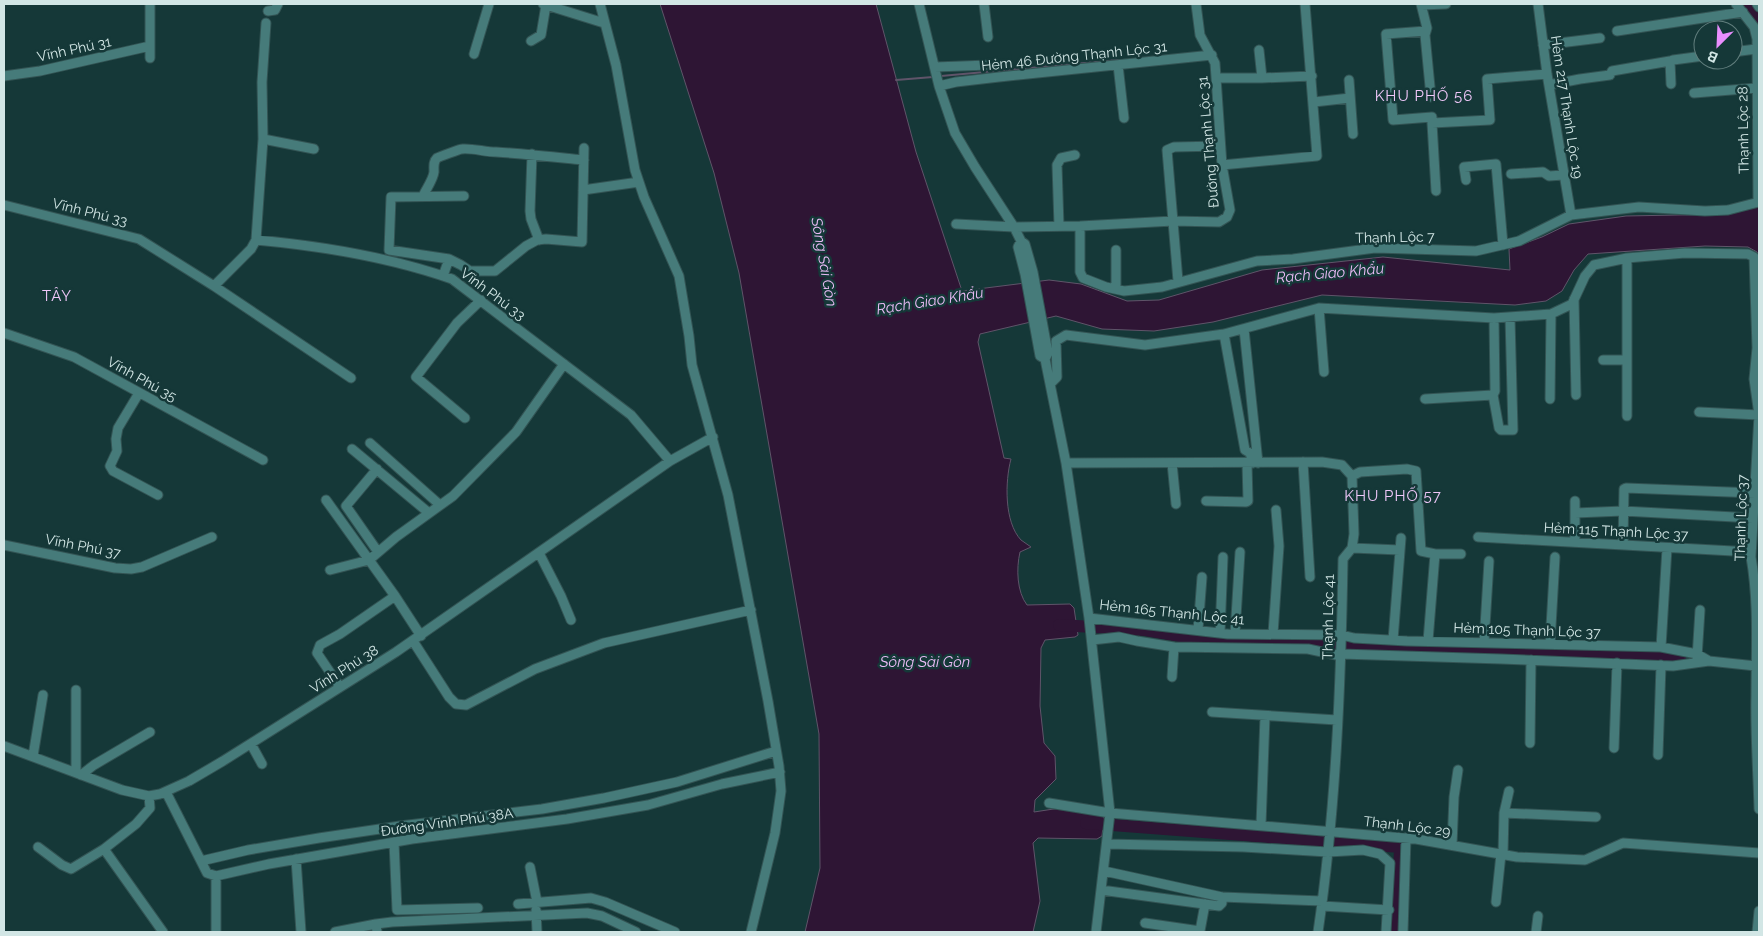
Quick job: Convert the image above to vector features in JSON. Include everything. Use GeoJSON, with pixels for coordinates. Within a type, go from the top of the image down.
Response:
{"type":"FeatureCollection","features":[{"type":"Feature","properties":{"kind":"street"},"geometry":{"type":"LineString","coordinates":[[150,4],[150,58]]}},
{"type":"Feature","properties":{"kind":"street"},"geometry":{"type":"LineString","coordinates":[[268,11],[275,10],[278,4]]}},
{"type":"Feature","properties":{"kind":"street"},"geometry":{"type":"LineString","coordinates":[[474,54],[489,4]]}},
{"type":"Feature","properties":{"kind":"street"},"geometry":{"type":"LineString","coordinates":[[600,4],[616,65],[635,170],[644,197],[679,276],[690,336],[692,365],[728,495],[780,772],[781,791],[775,833],[751,932]]}},
{"type":"Feature","properties":{"kind":"street"},"geometry":{"type":"LineString","coordinates":[[919,4],[937,76],[956,133],[1021,241],[1018,247],[1029,273],[1039,325],[1040,356],[1045,359],[1066,464],[1090,618],[1110,812],[1096,932]]}},
{"type":"Feature","properties":{"kind":"street"},"geometry":{"type":"LineString","coordinates":[[984,4],[988,37]]}},
{"type":"Feature","properties":{"kind":"street","name":"Đường Thạnh Lộc 31"},"geometry":{"type":"LineString","coordinates":[[956,224],[1014,227],[1080,226],[1173,221],[1219,222],[1227,217],[1230,210],[1220,146],[1215,63],[1200,35],[1196,4]]}},
{"type":"Feature","properties":{"kind":"street"},"geometry":{"type":"LineString","coordinates":[[1222,165],[1317,156],[1305,4]]}},
{"type":"Feature","properties":{"kind":"street"},"geometry":{"type":"LineString","coordinates":[[1430,97],[1426,31],[1422,5],[1446,4]]}},
{"type":"Feature","properties":{"kind":"street","name":"Hẻm 217 Thạnh Lộc 19"},"geometry":{"type":"LineString","coordinates":[[1538,4],[1549,85],[1558,175],[1571,214]]}},
{"type":"Feature","properties":{"kind":"street","name":"Thạnh Lộc 28"},"geometry":{"type":"LineString","coordinates":[[1736,4],[1754,27],[1757,39],[1756,88],[1759,202]]}},
{"type":"Feature","properties":{"kind":"street"},"geometry":{"type":"LineString","coordinates":[[531,41],[541,35],[544,5],[603,20]]}},
{"type":"Feature","properties":{"kind":"street"},"geometry":{"type":"LineString","coordinates":[[1617,31],[1743,12]]}},
{"type":"Feature","properties":{"kind":"street"},"geometry":{"type":"LineString","coordinates":[[214,286],[251,249],[256,240],[263,139],[262,82],[266,24]]}},
{"type":"Feature","properties":{"kind":"street"},"geometry":{"type":"LineString","coordinates":[[1426,31],[1386,34],[1392,120],[1432,116],[1436,191]]}},
{"type":"Feature","properties":{"kind":"street"},"geometry":{"type":"LineString","coordinates":[[1543,45],[1600,38]]}},
{"type":"Feature","properties":{"kind":"street","name":"Vĩnh Phú 31"},"geometry":{"type":"LineString","coordinates":[[4,76],[40,71],[150,46]]}},
{"type":"Feature","properties":{"kind":"street"},"geometry":{"type":"LineString","coordinates":[[1743,51],[1756,49]]}},
{"type":"Feature","properties":{"kind":"street"},"geometry":{"type":"LineString","coordinates":[[1259,50],[1262,78]]}},
{"type":"Feature","properties":{"kind":"street","name":"Hẻm 46 Đường Thạnh Lộc 31"},"geometry":{"type":"LineString","coordinates":[[937,76],[990,78],[1212,55]]}},
{"type":"Feature","properties":{"kind":"street"},"geometry":{"type":"LineString","coordinates":[[1673,60],[1693,57]]}},
{"type":"Feature","properties":{"kind":"street"},"geometry":{"type":"LineString","coordinates":[[1549,85],[1610,75],[1612,71],[1670,61],[1671,84]]}},
{"type":"Feature","properties":{"kind":"street"},"geometry":{"type":"LineString","coordinates":[[937,76],[989,65]]}},
{"type":"Feature","properties":{"kind":"street"},"geometry":{"type":"LineString","coordinates":[[1118,65],[1124,118]]}},
{"type":"Feature","properties":{"kind":"street"},"geometry":{"type":"LineString","coordinates":[[1432,123],[1490,120],[1487,79],[1547,74]]}},
{"type":"Feature","properties":{"kind":"street"},"geometry":{"type":"LineString","coordinates":[[1216,78],[1312,76]]}},
{"type":"Feature","properties":{"kind":"street"},"geometry":{"type":"LineString","coordinates":[[1349,80],[1353,134]]}},
{"type":"Feature","properties":{"kind":"street"},"geometry":{"type":"LineString","coordinates":[[1694,93],[1756,88]]}},
{"type":"Feature","properties":{"kind":"street"},"geometry":{"type":"LineString","coordinates":[[1314,102],[1350,98]]}},
{"type":"Feature","properties":{"kind":"street"},"geometry":{"type":"LineString","coordinates":[[263,139],[314,149]]}},
{"type":"Feature","properties":{"kind":"street"},"geometry":{"type":"LineString","coordinates":[[1178,281],[1167,150],[1174,147],[1220,146]]}},
{"type":"Feature","properties":{"kind":"street"},"geometry":{"type":"LineString","coordinates":[[464,196],[391,197],[389,250],[448,260],[462,264],[470,271],[495,271],[526,246],[539,240],[582,242],[584,148]]}},
{"type":"Feature","properties":{"kind":"street"},"geometry":{"type":"LineString","coordinates":[[422,196],[432,178],[433,165],[436,159],[440,156],[451,154],[455,150],[532,154],[584,160]]}},
{"type":"Feature","properties":{"kind":"street"},"geometry":{"type":"LineString","coordinates":[[532,154],[530,211],[539,240]]}},
{"type":"Feature","properties":{"kind":"street"},"geometry":{"type":"LineString","coordinates":[[1059,226],[1057,165],[1060,158],[1075,155]]}},
{"type":"Feature","properties":{"kind":"street"},"geometry":{"type":"LineString","coordinates":[[1466,180],[1464,167],[1496,164],[1503,245]]}},
{"type":"Feature","properties":{"kind":"street"},"geometry":{"type":"LineString","coordinates":[[1511,174],[1543,172],[1548,176],[1558,175]]}},
{"type":"Feature","properties":{"kind":"street"},"geometry":{"type":"LineString","coordinates":[[583,190],[639,182]]}},
{"type":"Feature","properties":{"kind":"street","name":"Thạnh Lộc 7"},"geometry":{"type":"LineString","coordinates":[[1080,226],[1080,272],[1083,278],[1106,287],[1124,291],[1162,287],[1178,281],[1257,262],[1375,248],[1476,251],[1518,241],[1571,214],[1639,207],[1705,211],[1728,210],[1759,202]]}},
{"type":"Feature","properties":{"kind":"street","name":"Vĩnh Phú 33"},"geometry":{"type":"LineString","coordinates":[[4,205],[139,239],[214,286],[351,378]]}},
{"type":"Feature","properties":{"kind":"street","name":"Vĩnh Phú 33"},"geometry":{"type":"LineString","coordinates":[[256,240],[352,252],[443,274],[481,300],[631,415],[670,461]]}},
{"type":"Feature","properties":{"kind":"street"},"geometry":{"type":"LineString","coordinates":[[1116,250],[1116,289]]}},
{"type":"Feature","properties":{"kind":"street","name":"Thạnh Lộc 37"},"geometry":{"type":"LineString","coordinates":[[1627,258],[1685,253],[1748,254],[1754,257],[1757,348],[1754,379],[1759,415],[1751,552],[1758,670],[1759,810]]}},
{"type":"Feature","properties":{"kind":"street"},"geometry":{"type":"LineString","coordinates":[[1050,384],[1057,377],[1056,341],[1066,335],[1146,346],[1224,334],[1319,308],[1494,318],[1550,314],[1572,304],[1585,276],[1594,265],[1627,258],[1627,416]]}},
{"type":"Feature","properties":{"kind":"street"},"geometry":{"type":"LineString","coordinates":[[443,274],[448,260]]}},
{"type":"Feature","properties":{"kind":"street"},"geometry":{"type":"LineString","coordinates":[[1574,299],[1576,395]]}},
{"type":"Feature","properties":{"kind":"street"},"geometry":{"type":"LineString","coordinates":[[466,418],[416,377],[457,323],[481,300]]}},
{"type":"Feature","properties":{"kind":"street"},"geometry":{"type":"LineString","coordinates":[[1319,308],[1324,372]]}},
{"type":"Feature","properties":{"kind":"street"},"geometry":{"type":"LineString","coordinates":[[1550,314],[1550,399]]}},
{"type":"Feature","properties":{"kind":"street"},"geometry":{"type":"LineString","coordinates":[[1494,318],[1495,391],[1493,395],[1499,428],[1501,430],[1513,430],[1510,318]]}},
{"type":"Feature","properties":{"kind":"street"},"geometry":{"type":"LineString","coordinates":[[1206,501],[1248,501],[1253,463],[1244,329]]}},
{"type":"Feature","properties":{"kind":"street","name":"Vĩnh Phú 35"},"geometry":{"type":"LineString","coordinates":[[4,333],[74,357],[263,460]]}},
{"type":"Feature","properties":{"kind":"street"},"geometry":{"type":"LineString","coordinates":[[1224,334],[1245,450],[1250,453],[1253,463]]}},
{"type":"Feature","properties":{"kind":"street"},"geometry":{"type":"LineString","coordinates":[[1603,360],[1626,360]]}},
{"type":"Feature","properties":{"kind":"street"},"geometry":{"type":"LineString","coordinates":[[330,570],[369,560],[396,537],[453,496],[516,432],[564,364]]}},
{"type":"Feature","properties":{"kind":"street"},"geometry":{"type":"LineString","coordinates":[[139,393],[118,428],[116,439],[117,451],[110,466],[113,471],[158,495]]}},
{"type":"Feature","properties":{"kind":"street"},"geometry":{"type":"LineString","coordinates":[[1425,399],[1493,395]]}},
{"type":"Feature","properties":{"kind":"street"},"geometry":{"type":"LineString","coordinates":[[1699,412],[1759,415]]}},
{"type":"Feature","properties":{"kind":"street","name":"Vĩnh Phú 38"},"geometry":{"type":"LineString","coordinates":[[4,746],[122,790],[149,796],[166,792],[251,744],[340,688],[417,638],[670,461],[713,437]]}},
{"type":"Feature","properties":{"kind":"street"},"geometry":{"type":"LineString","coordinates":[[370,443],[440,505]]}},
{"type":"Feature","properties":{"kind":"street"},"geometry":{"type":"LineString","coordinates":[[352,449],[429,513]]}},
{"type":"Feature","properties":{"kind":"street"},"geometry":{"type":"LineString","coordinates":[[1303,462],[1310,577]]}},
{"type":"Feature","properties":{"kind":"street"},"geometry":{"type":"LineString","coordinates":[[1066,464],[1322,462],[1342,465],[1352,476],[1360,472],[1407,469],[1416,471],[1421,551],[1435,554],[1461,554]]}},
{"type":"Feature","properties":{"kind":"street"},"geometry":{"type":"LineString","coordinates":[[1172,463],[1176,504]]}},
{"type":"Feature","properties":{"kind":"street"},"geometry":{"type":"LineString","coordinates":[[377,470],[346,506],[378,552]]}},
{"type":"Feature","properties":{"kind":"street","name":"Thạnh Lộc 41"},"geometry":{"type":"LineString","coordinates":[[1318,932],[1329,850],[1342,637],[1343,559],[1352,548],[1354,534],[1352,476]]}},
{"type":"Feature","properties":{"kind":"street"},"geometry":{"type":"LineString","coordinates":[[1623,545],[1624,489],[1629,487],[1755,493]]}},
{"type":"Feature","properties":{"kind":"street"},"geometry":{"type":"LineString","coordinates":[[326,500],[395,596],[449,697],[456,704],[466,704],[535,669],[604,643],[751,610]]}},
{"type":"Feature","properties":{"kind":"street"},"geometry":{"type":"LineString","coordinates":[[1575,501],[1575,542]]}},
{"type":"Feature","properties":{"kind":"street"},"geometry":{"type":"LineString","coordinates":[[1274,634],[1279,546],[1276,510]]}},
{"type":"Feature","properties":{"kind":"street"},"geometry":{"type":"LineString","coordinates":[[1575,512],[1623,511],[1753,518]]}},
{"type":"Feature","properties":{"kind":"street","name":"Vĩnh Phú 37"},"geometry":{"type":"LineString","coordinates":[[4,546],[99,565],[131,569],[142,567],[212,537]]}},
{"type":"Feature","properties":{"kind":"street","name":"Hẻm 115 Thạnh Lộc 37"},"geometry":{"type":"LineString","coordinates":[[1478,537],[1751,552]]}},
{"type":"Feature","properties":{"kind":"street"},"geometry":{"type":"LineString","coordinates":[[1393,640],[1401,538]]}},
{"type":"Feature","properties":{"kind":"street"},"geometry":{"type":"LineString","coordinates":[[1352,548],[1400,550]]}},
{"type":"Feature","properties":{"kind":"street"},"geometry":{"type":"LineString","coordinates":[[1661,647],[1667,548]]}},
{"type":"Feature","properties":{"kind":"street"},"geometry":{"type":"LineString","coordinates":[[1235,634],[1240,552]]}},
{"type":"Feature","properties":{"kind":"street"},"geometry":{"type":"LineString","coordinates":[[539,553],[571,620]]}},
{"type":"Feature","properties":{"kind":"street"},"geometry":{"type":"LineString","coordinates":[[1428,641],[1435,554]]}},
{"type":"Feature","properties":{"kind":"street"},"geometry":{"type":"LineString","coordinates":[[1220,633],[1223,557]]}},
{"type":"Feature","properties":{"kind":"street"},"geometry":{"type":"LineString","coordinates":[[1550,644],[1555,557]]}},
{"type":"Feature","properties":{"kind":"street"},"geometry":{"type":"LineString","coordinates":[[1484,643],[1489,561]]}},
{"type":"Feature","properties":{"kind":"street"},"geometry":{"type":"LineString","coordinates":[[1198,630],[1202,577]]}},
{"type":"Feature","properties":{"kind":"street"},"geometry":{"type":"LineString","coordinates":[[340,688],[317,653],[320,645],[340,634],[395,596]]}},
{"type":"Feature","properties":{"kind":"street"},"geometry":{"type":"LineString","coordinates":[[1697,659],[1700,610]]}},
{"type":"Feature","properties":{"kind":"street","name":"Hẻm 165 Thạnh Lộc 41"},"geometry":{"type":"LineString","coordinates":[[1090,618],[1220,633],[1342,637]]}},
{"type":"Feature","properties":{"kind":"street"},"geometry":{"type":"LineString","coordinates":[[1092,638],[1119,637],[1137,642],[1174,647],[1308,649],[1341,655],[1673,666],[1697,659],[1758,670]]}},
{"type":"Feature","properties":{"kind":"street","name":"Hẻm 105 Thạnh Lộc 37"},"geometry":{"type":"LineString","coordinates":[[1342,637],[1484,643],[1661,647],[1697,659]]}},
{"type":"Feature","properties":{"kind":"street"},"geometry":{"type":"LineString","coordinates":[[1172,677],[1174,647]]}},
{"type":"Feature","properties":{"kind":"street"},"geometry":{"type":"LineString","coordinates":[[1530,743],[1531,660]]}},
{"type":"Feature","properties":{"kind":"street"},"geometry":{"type":"LineString","coordinates":[[1614,748],[1617,664]]}},
{"type":"Feature","properties":{"kind":"street"},"geometry":{"type":"LineString","coordinates":[[1658,755],[1661,665]]}},
{"type":"Feature","properties":{"kind":"street"},"geometry":{"type":"LineString","coordinates":[[76,690],[79,773],[150,732]]}},
{"type":"Feature","properties":{"kind":"street"},"geometry":{"type":"LineString","coordinates":[[33,756],[43,695]]}},
{"type":"Feature","properties":{"kind":"street"},"geometry":{"type":"LineString","coordinates":[[1212,712],[1337,720]]}},
{"type":"Feature","properties":{"kind":"street"},"geometry":{"type":"LineString","coordinates":[[1261,825],[1265,716]]}},
{"type":"Feature","properties":{"kind":"street"},"geometry":{"type":"LineString","coordinates":[[251,744],[262,764]]}},
{"type":"Feature","properties":{"kind":"street"},"geometry":{"type":"LineString","coordinates":[[201,861],[248,850],[319,838],[542,809],[604,798],[677,782],[776,751]]}},
{"type":"Feature","properties":{"kind":"street"},"geometry":{"type":"LineString","coordinates":[[1452,845],[1454,797],[1458,770]]}},
{"type":"Feature","properties":{"kind":"street","name":"Đường Vĩnh Phú 38A"},"geometry":{"type":"LineString","coordinates":[[216,876],[296,859],[394,842],[567,819],[648,805],[722,784],[780,772]]}},
{"type":"Feature","properties":{"kind":"street"},"geometry":{"type":"LineString","coordinates":[[1496,902],[1502,854],[1504,813],[1509,791]]}},
{"type":"Feature","properties":{"kind":"street"},"geometry":{"type":"LineString","coordinates":[[166,792],[207,872],[216,876],[216,932]]}},
{"type":"Feature","properties":{"kind":"street"},"geometry":{"type":"LineString","coordinates":[[38,847],[62,865],[71,869],[104,849],[136,824],[150,808],[149,796]]}},
{"type":"Feature","properties":{"kind":"street","name":"Thạnh Lộc 29"},"geometry":{"type":"LineString","coordinates":[[1049,803],[1110,812],[1406,838],[1516,857],[1585,860],[1624,843],[1759,853]]}},
{"type":"Feature","properties":{"kind":"street"},"geometry":{"type":"LineString","coordinates":[[1504,813],[1596,817]]}},
{"type":"Feature","properties":{"kind":"street"},"geometry":{"type":"LineString","coordinates":[[1404,932],[1406,838]]}},
{"type":"Feature","properties":{"kind":"street"},"geometry":{"type":"LineString","coordinates":[[394,842],[397,910],[478,908]]}},
{"type":"Feature","properties":{"kind":"street"},"geometry":{"type":"LineString","coordinates":[[1107,842],[1363,850],[1380,854],[1390,863],[1389,910],[1386,932]]}},
{"type":"Feature","properties":{"kind":"street"},"geometry":{"type":"LineString","coordinates":[[104,849],[163,932]]}},
{"type":"Feature","properties":{"kind":"street"},"geometry":{"type":"LineString","coordinates":[[296,859],[301,932]]}},
{"type":"Feature","properties":{"kind":"street"},"geometry":{"type":"LineString","coordinates":[[530,867],[536,907],[537,932]]}},
{"type":"Feature","properties":{"kind":"street"},"geometry":{"type":"LineString","coordinates":[[1104,871],[1222,897],[1389,910]]}},
{"type":"Feature","properties":{"kind":"street"},"geometry":{"type":"LineString","coordinates":[[1102,890],[1219,906],[1222,903],[1222,897]]}},
{"type":"Feature","properties":{"kind":"street"},"geometry":{"type":"LineString","coordinates":[[334,932],[536,907],[591,898],[605,902],[675,932]]}},
{"type":"Feature","properties":{"kind":"street"},"geometry":{"type":"LineString","coordinates":[[518,904],[587,912],[602,916],[636,932]]}},
{"type":"Feature","properties":{"kind":"street"},"geometry":{"type":"LineString","coordinates":[[1145,923],[1200,931],[1204,904]]}},
{"type":"Feature","properties":{"kind":"street"},"geometry":{"type":"LineString","coordinates":[[1757,932],[1759,911]]}},
{"type":"Feature","properties":{"kind":"street"},"geometry":{"type":"LineString","coordinates":[[1536,932],[1538,916]]}},
{"type":"Feature","properties":{"kind":"water"},"geometry":{"type":"Polygon","coordinates":[[[660,4],[876,4],[916,152],[962,291],[1049,280],[1081,284],[1127,301],[1159,300],[1262,270],[1383,257],[1510,270],[1509,249],[1542,237],[1569,224],[1626,216],[1730,214],[1759,206],[1759,261],[1757,252],[1748,247],[1705,246],[1588,254],[1574,270],[1562,291],[1546,301],[1515,305],[1322,295],[1213,322],[1154,331],[1102,329],[1056,316],[980,334],[978,342],[1004,458],[1011,459],[1007,501],[1011,523],[1021,540],[1031,547],[1020,552],[1018,573],[1021,594],[1027,605],[1070,604],[1074,608],[1078,635],[1075,637],[1045,640],[1041,648],[1040,706],[1044,743],[1055,756],[1056,779],[1035,800],[1034,812],[1060,808],[1100,813],[1104,817],[1102,836],[1097,839],[1038,838],[1033,843],[1040,901],[1033,932],[805,932],[820,868],[819,734],[739,273],[714,173],[660,4]]]}},
{"type":"Feature","properties":{"kind":"waterway"},"geometry":{"type":"LineString","coordinates":[[1746,4],[1759,21]]}},
{"type":"Feature","properties":{"kind":"waterway"},"geometry":{"type":"LineString","coordinates":[[941,76],[1118,60]]}},
{"type":"Feature","properties":{"kind":"waterway"},"geometry":{"type":"LineString","coordinates":[[896,80],[933,77]]}},
{"type":"Feature","properties":{"kind":"waterway"},"geometry":{"type":"LineString","coordinates":[[1059,625],[1145,630],[1186,637],[1271,643],[1680,658]]}},
{"type":"Feature","properties":{"kind":"waterway"},"geometry":{"type":"LineString","coordinates":[[1086,823],[1400,847],[1397,932]]}},
{"type":"Feature","properties":{"kind":"district","name":"KHU PHỐ 56"},"geometry":{"type":"Point","coordinates":[1424,96]}},
{"type":"Feature","properties":{"kind":"district","name":"TÂY"},"geometry":{"type":"Point","coordinates":[57,296]}},
{"type":"Feature","properties":{"kind":"district","name":"KHU PHỐ 57"},"geometry":{"type":"Point","coordinates":[1393,496]}},
{"type":"Feature","properties":{"kind":"water label","name":"Sông Sài Gòn"},"geometry":{"type":"Point","coordinates":[824,262]}},
{"type":"Feature","properties":{"kind":"water label","name":"Rạch Giao Khẩu"},"geometry":{"type":"Point","coordinates":[1330,273]}},
{"type":"Feature","properties":{"kind":"water label","name":"Rạch Giao Khẩu"},"geometry":{"type":"Point","coordinates":[930,301]}},
{"type":"Feature","properties":{"kind":"water label","name":"Sông Sài Gòn"},"geometry":{"type":"Point","coordinates":[925,662]}}]}
